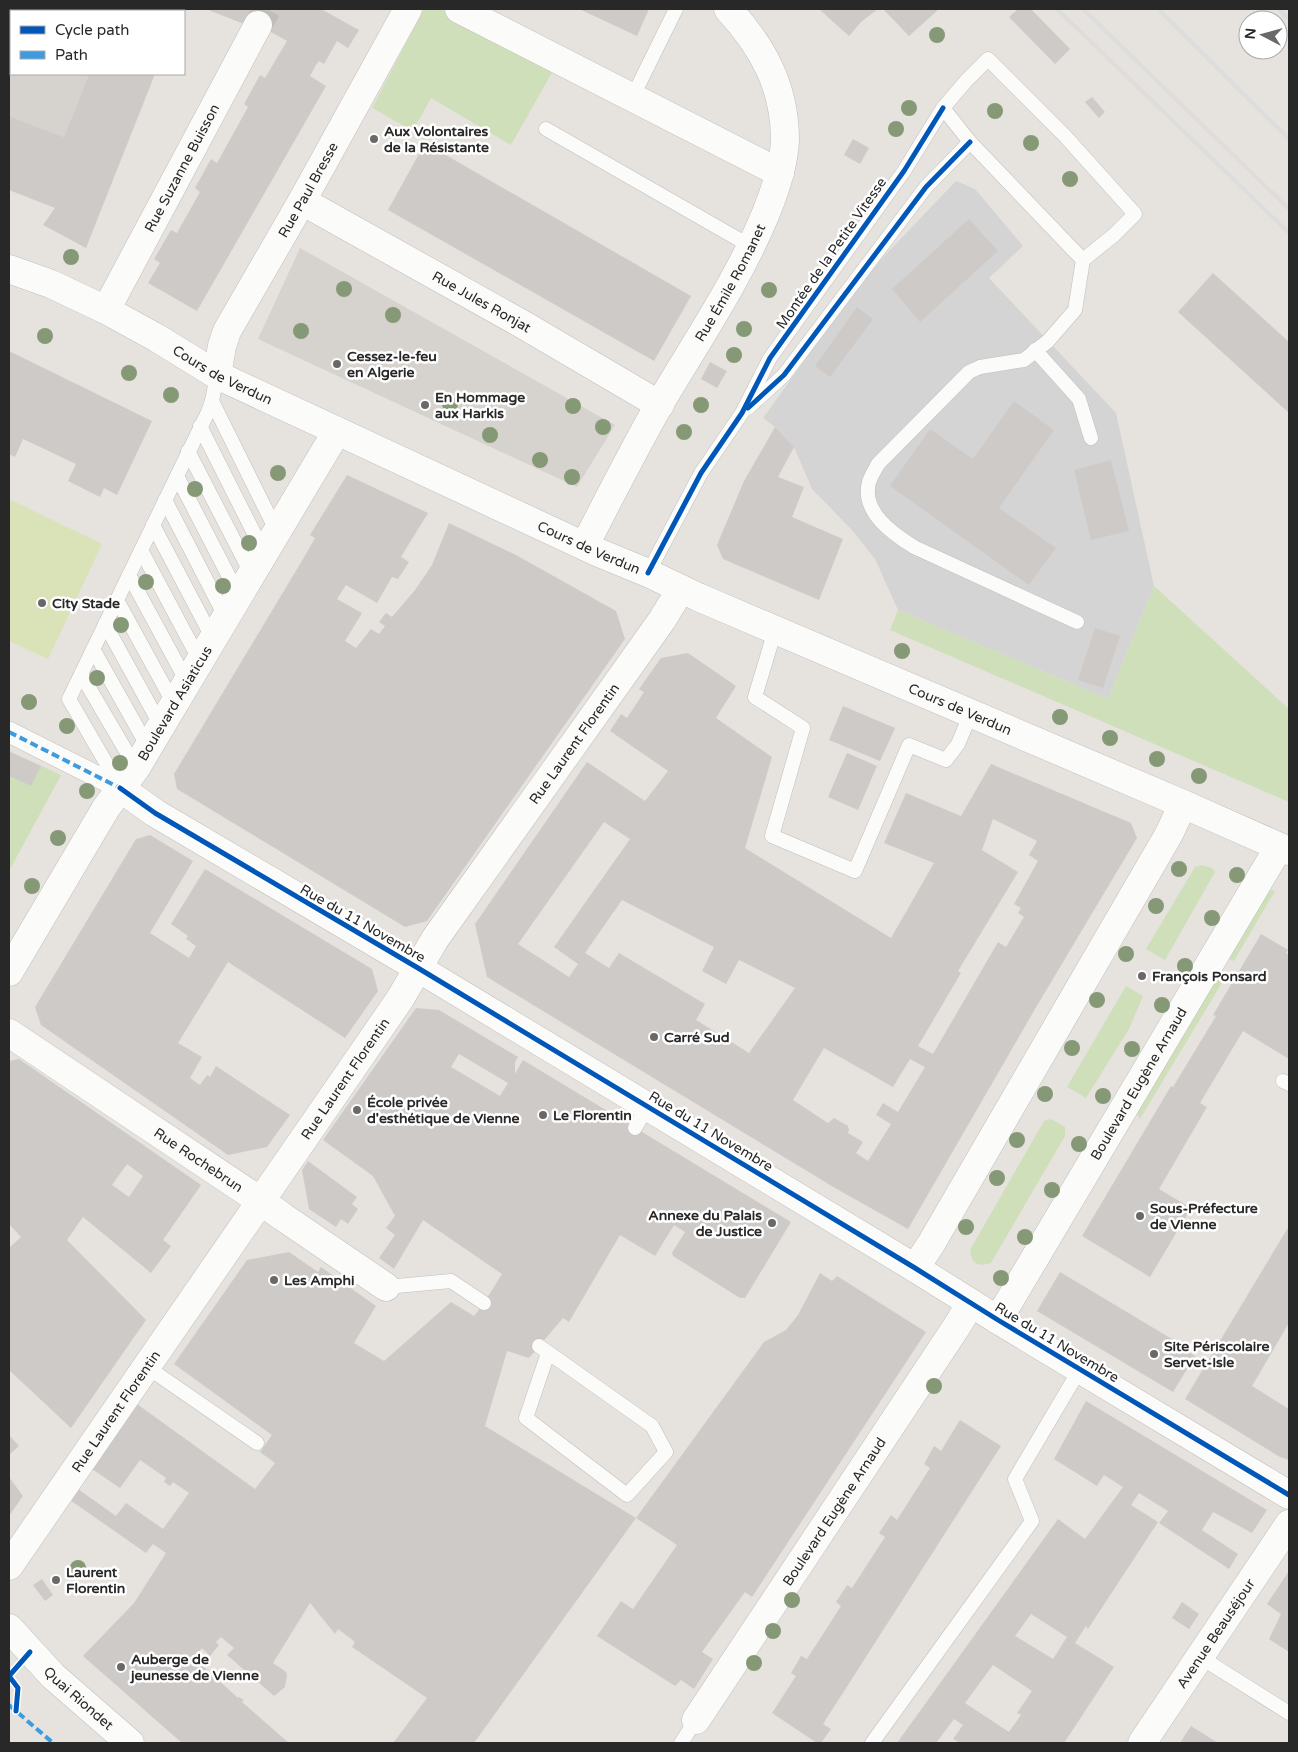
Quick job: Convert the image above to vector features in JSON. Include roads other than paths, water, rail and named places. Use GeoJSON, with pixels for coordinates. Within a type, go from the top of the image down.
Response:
{"type":"FeatureCollection","features":[{"type":"Feature","properties":{"kind":"street","name":"Rue Paul Bresse"},"geometry":{"type":"LineString","coordinates":[[217,375],[222,346],[227,331],[302,201],[408,9]]}},
{"type":"Feature","properties":{"kind":"street"},"geometry":{"type":"LineString","coordinates":[[459,9],[780,173]]}},
{"type":"Feature","properties":{"kind":"street","name":"Rue Émile Romanet"},"geometry":{"type":"LineString","coordinates":[[585,545],[660,405],[752,248],[780,173],[785,142],[783,113],[775,80],[761,51],[728,9]]}},
{"type":"Feature","properties":{"kind":"street","name":"Rue Suzanne Buisson"},"geometry":{"type":"LineString","coordinates":[[106,310],[258,26]]}},
{"type":"Feature","properties":{"kind":"street","name":"Rue Jules Ronjat"},"geometry":{"type":"LineString","coordinates":[[302,201],[522,324],[660,405]]}},
{"type":"Feature","properties":{"kind":"street","name":"Cours de Verdun"},"geometry":{"type":"LineString","coordinates":[[9,269],[51,284],[106,310],[157,338],[217,375],[681,589],[1284,849]]}},
{"type":"Feature","properties":{"kind":"street"},"geometry":{"type":"LineString","coordinates":[[9,972],[106,808],[200,661],[337,430]]}},
{"type":"Feature","properties":{"kind":"street","name":"Rue Laurent Florentin"},"geometry":{"type":"LineString","coordinates":[[9,1566],[262,1202],[400,999],[435,939],[662,620],[681,589]]}},
{"type":"Feature","properties":{"kind":"street"},"geometry":{"type":"LineString","coordinates":[[9,732],[200,661]]}},
{"type":"Feature","properties":{"kind":"street","name":"Rue du 11 Novembre"},"geometry":{"type":"LineString","coordinates":[[200,661],[155,813],[418,968],[641,1117],[915,1268],[1289,1495]]}},
{"type":"Feature","properties":{"kind":"street"},"geometry":{"type":"LineString","coordinates":[[915,1268],[931,1244],[1169,834],[1183,804]]}},
{"type":"Feature","properties":{"kind":"street","name":"Boulevard Eugène Arnaud"},"geometry":{"type":"LineString","coordinates":[[998,1320],[1284,849]]}},
{"type":"Feature","properties":{"kind":"street","name":"Rue Rochebrun"},"geometry":{"type":"LineString","coordinates":[[9,1033],[386,1287]]}},
{"type":"Feature","properties":{"kind":"street","name":"Boulevard Eugène Arnaud"},"geometry":{"type":"LineString","coordinates":[[696,1720],[958,1326],[971,1303]]}},
{"type":"Feature","properties":{"kind":"street","name":"Avenue Beauséjour"},"geometry":{"type":"LineString","coordinates":[[1142,1743],[1289,1524]]}},
{"type":"Feature","properties":{"kind":"street","name":"Quai Riondet"},"geometry":{"type":"LineString","coordinates":[[9,1628],[53,1676],[130,1743]]}},
{"type":"Feature","properties":{"kind":"lane"},"geometry":{"type":"LineString","coordinates":[[632,98],[676,9]]}},
{"type":"Feature","properties":{"kind":"lane","name":"Montée de la Petite Vitesse"},"geometry":{"type":"LineString","coordinates":[[648,573],[701,472],[742,413],[770,358],[904,170],[943,108],[988,59],[1065,136],[1135,214],[1114,235],[1083,260]]}},
{"type":"Feature","properties":{"kind":"lane"},"geometry":{"type":"LineString","coordinates":[[943,108],[970,142],[1053,231],[1083,260],[1076,310],[1048,341],[1024,360],[980,367],[969,372],[878,464],[869,483],[869,498],[877,518],[895,535],[914,547],[1077,622]]}},
{"type":"Feature","properties":{"kind":"lane"},"geometry":{"type":"LineString","coordinates":[[546,129],[752,248]]}},
{"type":"Feature","properties":{"kind":"lane","name":"Montée de la Petite Vitesse"},"geometry":{"type":"LineString","coordinates":[[742,413],[784,375],[926,187],[970,142]]}},
{"type":"Feature","properties":{"kind":"lane"},"geometry":{"type":"LineString","coordinates":[[1035,350],[1079,399],[1091,438]]}},
{"type":"Feature","properties":{"kind":"lane"},"geometry":{"type":"LineString","coordinates":[[200,661],[212,401],[217,375]]}},
{"type":"Feature","properties":{"kind":"lane"},"geometry":{"type":"LineString","coordinates":[[200,661],[70,698],[212,401]]}},
{"type":"Feature","properties":{"kind":"lane"},"geometry":{"type":"LineString","coordinates":[[200,426],[200,661]]}},
{"type":"Feature","properties":{"kind":"lane"},"geometry":{"type":"LineString","coordinates":[[188,451],[200,661]]}},
{"type":"Feature","properties":{"kind":"lane"},"geometry":{"type":"LineString","coordinates":[[177,476],[200,661]]}},
{"type":"Feature","properties":{"kind":"lane"},"geometry":{"type":"LineString","coordinates":[[165,500],[200,661]]}},
{"type":"Feature","properties":{"kind":"lane"},"geometry":{"type":"LineString","coordinates":[[153,525],[200,661]]}},
{"type":"Feature","properties":{"kind":"lane"},"geometry":{"type":"LineString","coordinates":[[141,550],[200,661]]}},
{"type":"Feature","properties":{"kind":"lane"},"geometry":{"type":"LineString","coordinates":[[130,575],[200,661]]}},
{"type":"Feature","properties":{"kind":"lane"},"geometry":{"type":"LineString","coordinates":[[118,600],[200,661]]}},
{"type":"Feature","properties":{"kind":"lane"},"geometry":{"type":"LineString","coordinates":[[106,624],[200,661]]}},
{"type":"Feature","properties":{"kind":"lane"},"geometry":{"type":"LineString","coordinates":[[775,630],[754,697],[803,728],[772,836],[856,871],[909,745],[946,760],[958,744],[971,713]]}},
{"type":"Feature","properties":{"kind":"lane"},"geometry":{"type":"LineString","coordinates":[[94,649],[200,661]]}},
{"type":"Feature","properties":{"kind":"lane"},"geometry":{"type":"LineString","coordinates":[[82,674],[200,661]]}},
{"type":"Feature","properties":{"kind":"lane"},"geometry":{"type":"LineString","coordinates":[[386,1287],[451,1281],[484,1303]]}},
{"type":"Feature","properties":{"kind":"lane"},"geometry":{"type":"LineString","coordinates":[[544,1349],[652,1426],[666,1452],[627,1495],[526,1418],[544,1349]]}},
{"type":"Feature","properties":{"kind":"lane"},"geometry":{"type":"LineString","coordinates":[[147,1367],[257,1442]]}},
{"type":"Feature","properties":{"kind":"lane"},"geometry":{"type":"LineString","coordinates":[[872,1743],[1032,1521],[1015,1479],[1080,1369]]}},
{"type":"Feature","properties":{"kind":"lane"},"geometry":{"type":"LineString","coordinates":[[1200,1657],[1289,1713]]}},
{"type":"Feature","properties":{"kind":"lane"},"geometry":{"type":"LineString","coordinates":[[681,1743],[696,1720]]}},
{"type":"Feature","properties":{"kind":"tunnel"},"geometry":{"type":"LineString","coordinates":[[258,25],[267,9]]}},
{"type":"Feature","properties":{"kind":"railway"},"geometry":{"type":"LineString","coordinates":[[1057,9],[1289,233]]}},
{"type":"Feature","properties":{"kind":"railway"},"geometry":{"type":"LineString","coordinates":[[1083,9],[1289,209]]}},
{"type":"Feature","properties":{"kind":"railway"},"geometry":{"type":"LineString","coordinates":[[1158,9],[1289,139]]}},
{"type":"Feature","properties":{"kind":"railway"},"geometry":{"type":"LineString","coordinates":[[1278,9],[1289,19]]}},
{"type":"Feature","properties":{"kind":"place","name":"Aux Volontaires de la Résistante"},"geometry":{"type":"Point","coordinates":[374,139]}},
{"type":"Feature","properties":{"kind":"place","name":"Cessez-le-feu en Algerie"},"geometry":{"type":"Point","coordinates":[337,364]}},
{"type":"Feature","properties":{"kind":"place","name":"En Hommage aux Harkis"},"geometry":{"type":"Point","coordinates":[425,405]}},
{"type":"Feature","properties":{"kind":"place","name":"City Stade"},"geometry":{"type":"Point","coordinates":[42,603]}},
{"type":"Feature","properties":{"kind":"place","name":"François Ponsard"},"geometry":{"type":"Point","coordinates":[1142,976]}},
{"type":"Feature","properties":{"kind":"place","name":"Carré Sud"},"geometry":{"type":"Point","coordinates":[654,1037]}},
{"type":"Feature","properties":{"kind":"place","name":"École privée d'esthétique de Vienne"},"geometry":{"type":"Point","coordinates":[357,1110]}},
{"type":"Feature","properties":{"kind":"place","name":"Le Florentin"},"geometry":{"type":"Point","coordinates":[543,1115]}},
{"type":"Feature","properties":{"kind":"place","name":"Sous-Préfecture de Vienne"},"geometry":{"type":"Point","coordinates":[1140,1216]}},
{"type":"Feature","properties":{"kind":"place","name":"Annexe du Palais de Justice"},"geometry":{"type":"Point","coordinates":[772,1223]}},
{"type":"Feature","properties":{"kind":"place","name":"Les Amphi"},"geometry":{"type":"Point","coordinates":[274,1280]}},
{"type":"Feature","properties":{"kind":"place","name":"Site Périscolaire Servet-Isle"},"geometry":{"type":"Point","coordinates":[1154,1354]}},
{"type":"Feature","properties":{"kind":"place","name":"Laurent Florentin"},"geometry":{"type":"Point","coordinates":[56,1580]}},
{"type":"Feature","properties":{"kind":"place","name":"Auberge de jeunesse de Vienne"},"geometry":{"type":"Point","coordinates":[121,1667]}}]}
